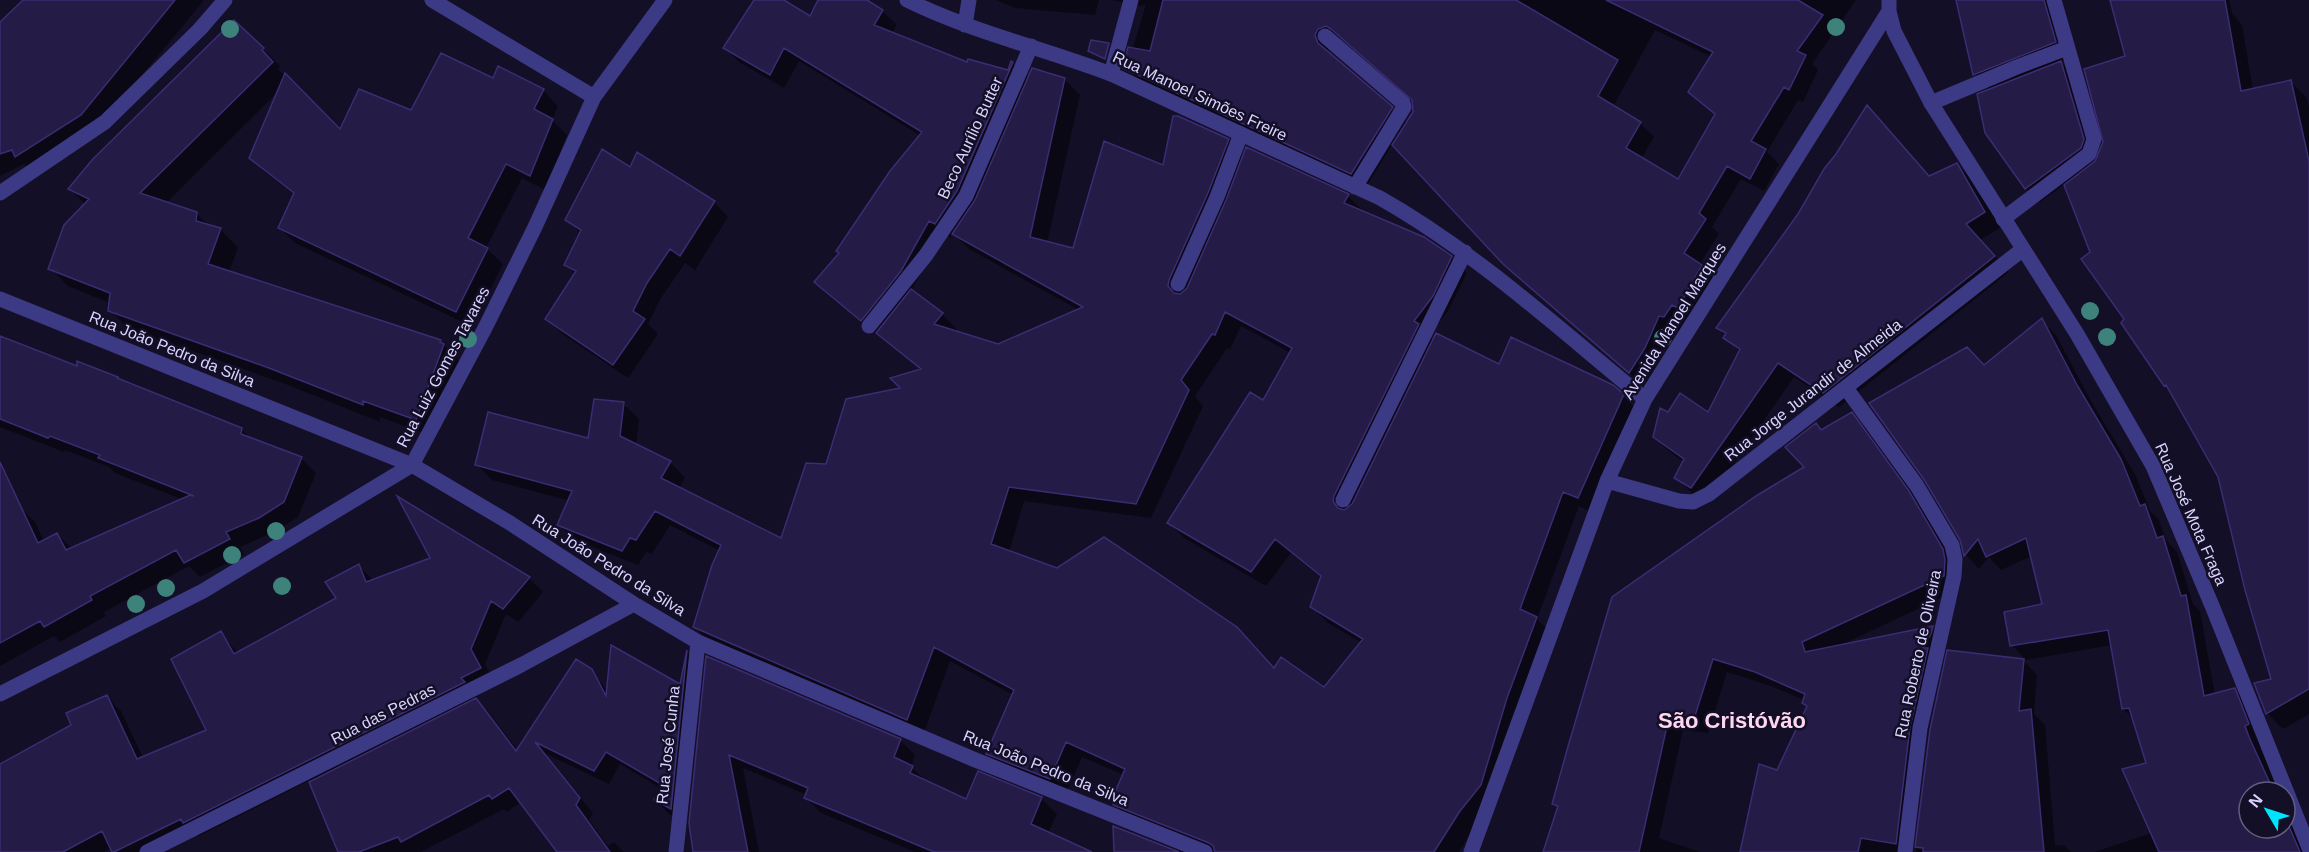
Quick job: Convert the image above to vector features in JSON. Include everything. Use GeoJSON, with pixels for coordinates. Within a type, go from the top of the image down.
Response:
{"type":"FeatureCollection","features":[{"type":"Feature","properties":{"kind":"street"},"geometry":{"type":"LineString","coordinates":[[0,192],[105,122],[200,29],[225,0]]}},
{"type":"Feature","properties":{"kind":"street"},"geometry":{"type":"LineString","coordinates":[[432,0],[594,97]]}},
{"type":"Feature","properties":{"kind":"street","name":"Rua Luiz Gomes Tavares"},"geometry":{"type":"LineString","coordinates":[[0,694],[203,591],[412,465],[485,328],[535,227],[594,97],[665,0]]}},
{"type":"Feature","properties":{"kind":"street","name":"Rua Manoel Simões Freire"},"geometry":{"type":"LineString","coordinates":[[907,0],[965,25],[1111,74],[1355,187],[1421,222],[1465,252],[1645,399]]}},
{"type":"Feature","properties":{"kind":"street"},"geometry":{"type":"LineString","coordinates":[[965,25],[969,0]]}},
{"type":"Feature","properties":{"kind":"street"},"geometry":{"type":"LineString","coordinates":[[1111,74],[1131,0]]}},
{"type":"Feature","properties":{"kind":"street"},"geometry":{"type":"LineString","coordinates":[[2003,219],[2089,154],[2093,147],[2094,139],[2054,0]]}},
{"type":"Feature","properties":{"kind":"street"},"geometry":{"type":"LineString","coordinates":[[1889,6],[1894,31],[1931,103],[2017,66],[2067,48]]}},
{"type":"Feature","properties":{"kind":"street","name":"Avenida Manoel Marques"},"geometry":{"type":"LineString","coordinates":[[1471,852],[1607,481],[1645,399],[1889,6]]}},
{"type":"Feature","properties":{"kind":"street"},"geometry":{"type":"LineString","coordinates":[[1325,36],[1403,103],[1404,107],[1355,187]]}},
{"type":"Feature","properties":{"kind":"street","name":"Beco Aurílio Butter"},"geometry":{"type":"LineString","coordinates":[[869,327],[926,255],[966,196],[1031,46]]}},
{"type":"Feature","properties":{"kind":"street","name":"Rua José Mota Fraga"},"geometry":{"type":"LineString","coordinates":[[1931,103],[2077,334],[2153,466],[2213,608],[2309,848]]}},
{"type":"Feature","properties":{"kind":"street"},"geometry":{"type":"LineString","coordinates":[[1178,284],[1217,197],[1241,134]]}},
{"type":"Feature","properties":{"kind":"street","name":"Rua Jorge Jurandir de Almeida"},"geometry":{"type":"LineString","coordinates":[[1607,481],[1679,501],[1693,501],[1709,494],[2023,249]]}},
{"type":"Feature","properties":{"kind":"street"},"geometry":{"type":"LineString","coordinates":[[1343,501],[1465,252]]}},
{"type":"Feature","properties":{"kind":"street","name":"Rua João Pedro da Silva"},"geometry":{"type":"LineString","coordinates":[[0,299],[412,465],[510,523],[634,604],[698,642],[973,759],[1204,852]]}},
{"type":"Feature","properties":{"kind":"street","name":"Rua Roberto de Oliveira"},"geometry":{"type":"LineString","coordinates":[[1846,388],[1917,486],[1952,545],[1955,560],[1954,576],[1920,728],[1905,852]]}},
{"type":"Feature","properties":{"kind":"street","name":"Rua das Pedras"},"geometry":{"type":"LineString","coordinates":[[147,852],[521,665],[634,604]]}},
{"type":"Feature","properties":{"kind":"street","name":"Rua José Cunha"},"geometry":{"type":"LineString","coordinates":[[676,852],[698,642]]}},
{"type":"Feature","properties":{"kind":"building"},"geometry":{"type":"Polygon","coordinates":[[[23,0],[175,0],[81,115],[15,157],[12,150],[0,154],[0,22],[23,0]]]}},
{"type":"Feature","properties":{"kind":"building"},"geometry":{"type":"Polygon","coordinates":[[[754,0],[784,0],[810,16],[818,0],[867,0],[883,10],[874,25],[967,62],[968,59],[1008,70],[1011,61],[1013,62],[957,191],[935,224],[929,221],[901,271],[861,321],[814,282],[839,253],[836,251],[890,171],[922,132],[784,48],[770,75],[723,48],[754,0]]]}},
{"type":"Feature","properties":{"kind":"building"},"geometry":{"type":"Polygon","coordinates":[[[1163,0],[1516,0],[1618,60],[1598,96],[1641,122],[1626,148],[1678,179],[1715,114],[1688,92],[1713,52],[1606,0],[1798,0],[1823,15],[1797,51],[1806,55],[1789,90],[1784,87],[1751,141],[1766,149],[1750,179],[1727,166],[1699,213],[1706,219],[1684,253],[1702,265],[1678,308],[1672,305],[1664,317],[1659,316],[1645,348],[1629,373],[1503,264],[1392,145],[1413,112],[1412,100],[1331,29],[1326,26],[1318,29],[1315,35],[1318,43],[1393,107],[1351,174],[1123,68],[1128,47],[1150,51],[1163,0]]]}},
{"type":"Feature","properties":{"kind":"building"},"geometry":{"type":"Polygon","coordinates":[[[1956,0],[2044,0],[2056,42],[1973,75],[1956,0]]]}},
{"type":"Feature","properties":{"kind":"building"},"geometry":{"type":"Polygon","coordinates":[[[2110,0],[2225,0],[2241,91],[2291,80],[2309,161],[2309,689],[2266,714],[2254,683],[2271,679],[2245,590],[2218,477],[2166,385],[2164,386],[2121,323],[2124,319],[2081,259],[2090,252],[2064,185],[2095,161],[2103,142],[2084,69],[2125,56],[2110,0]]]}},
{"type":"Feature","properties":{"kind":"building"},"geometry":{"type":"Polygon","coordinates":[[[234,20],[264,48],[262,50],[273,62],[140,193],[197,212],[196,221],[221,228],[208,264],[441,340],[440,342],[444,344],[416,420],[363,401],[363,405],[269,368],[108,311],[110,293],[48,269],[64,225],[89,199],[68,189],[92,160],[234,20]]]}},
{"type":"Feature","properties":{"kind":"building"},"geometry":{"type":"Polygon","coordinates":[[[1091,40],[1109,43],[1105,59],[1088,51],[1091,40]]]}},
{"type":"Feature","properties":{"kind":"building"},"geometry":{"type":"Polygon","coordinates":[[[441,53],[493,78],[498,66],[544,89],[534,109],[553,119],[530,176],[506,164],[468,238],[488,248],[456,312],[278,228],[294,193],[249,158],[285,73],[340,129],[359,89],[411,110],[441,53]]]}},
{"type":"Feature","properties":{"kind":"building"},"geometry":{"type":"Polygon","coordinates":[[[2061,61],[2084,139],[2081,148],[2025,189],[1985,133],[1977,94],[2061,61]]]}},
{"type":"Feature","properties":{"kind":"building"},"geometry":{"type":"Polygon","coordinates":[[[1032,68],[1065,78],[1030,237],[1073,248],[1104,141],[1163,165],[1173,116],[1178,116],[1229,139],[1208,193],[1169,280],[1168,286],[1174,293],[1180,294],[1187,288],[1226,200],[1246,147],[1349,194],[1344,203],[1424,237],[1452,256],[1433,296],[1414,321],[1419,324],[1334,496],[1333,501],[1338,508],[1344,510],[1352,504],[1436,333],[1499,364],[1511,337],[1613,385],[1624,394],[1578,498],[1563,492],[1520,609],[1537,617],[1507,698],[1481,785],[1460,811],[1434,852],[1215,852],[1209,843],[1113,805],[1113,797],[1125,769],[1066,742],[1050,779],[986,754],[1014,690],[934,647],[907,720],[693,627],[712,565],[721,545],[655,511],[636,540],[630,538],[622,551],[557,525],[572,491],[475,465],[488,412],[588,438],[594,399],[624,402],[620,436],[671,461],[661,478],[781,538],[806,463],[826,464],[846,399],[900,388],[890,378],[921,369],[876,333],[911,289],[943,313],[934,324],[998,344],[1083,307],[952,234],[975,200],[1032,68]],[[1225,312],[1215,335],[1212,334],[1181,380],[1189,390],[1136,504],[1009,487],[991,544],[1057,568],[1104,537],[1237,627],[1274,668],[1281,657],[1324,687],[1363,639],[1310,607],[1321,576],[1275,539],[1251,572],[1167,523],[1250,392],[1263,400],[1292,348],[1225,312]]]}},
{"type":"Feature","properties":{"kind":"building"},"geometry":{"type":"Polygon","coordinates":[[[1867,105],[1929,176],[1957,163],[1985,212],[1966,224],[1995,256],[1823,393],[1778,363],[1691,488],[1674,478],[1684,459],[1653,437],[1660,408],[1668,412],[1680,393],[1708,412],[1740,349],[1723,338],[1726,333],[1716,328],[1798,214],[1824,169],[1867,105]]]}},
{"type":"Feature","properties":{"kind":"building"},"geometry":{"type":"Polygon","coordinates":[[[602,149],[630,167],[637,152],[715,201],[680,256],[670,249],[647,283],[633,311],[645,319],[613,365],[545,319],[576,271],[564,265],[581,230],[565,220],[602,149]]]}},
{"type":"Feature","properties":{"kind":"building"},"geometry":{"type":"Polygon","coordinates":[[[2042,318],[2077,385],[2121,459],[2140,506],[2145,504],[2157,538],[2163,536],[2181,596],[2186,595],[2204,696],[2235,688],[2249,724],[2245,726],[2269,780],[2237,780],[2237,840],[2295,840],[2300,852],[2159,852],[2122,769],[2146,763],[2129,708],[2122,709],[2108,630],[2010,646],[2004,612],[2042,604],[2026,538],[1986,557],[1978,539],[1964,556],[1960,540],[1925,481],[1869,403],[1967,347],[1984,365],[2042,318]]]}},
{"type":"Feature","properties":{"kind":"building"},"geometry":{"type":"Polygon","coordinates":[[[0,336],[77,366],[77,361],[118,377],[242,428],[241,434],[302,457],[284,502],[259,518],[226,532],[230,539],[184,563],[176,550],[90,596],[92,600],[44,627],[40,621],[0,643],[0,462],[38,543],[57,533],[66,550],[190,495],[194,496],[98,458],[100,455],[0,419],[0,336]]]}},
{"type":"Feature","properties":{"kind":"building"},"geometry":{"type":"Polygon","coordinates":[[[1852,412],[1909,491],[1943,549],[1945,560],[1944,576],[1802,642],[1805,652],[1933,626],[1923,648],[1928,648],[1910,727],[1896,844],[1861,838],[1858,852],[1740,852],[1759,764],[1777,770],[1807,706],[1802,703],[1805,694],[1755,672],[1713,659],[1694,719],[1669,717],[1639,852],[1543,852],[1558,806],[1552,804],[1612,597],[1756,496],[1804,467],[1785,447],[1816,423],[1821,430],[1852,412]]]}},
{"type":"Feature","properties":{"kind":"building"},"geometry":{"type":"Polygon","coordinates":[[[397,496],[530,577],[503,609],[491,601],[471,649],[481,668],[461,678],[465,682],[183,823],[181,819],[114,852],[102,831],[63,852],[0,852],[0,764],[71,725],[66,713],[107,695],[137,759],[206,730],[171,659],[221,631],[234,654],[336,598],[325,582],[359,564],[366,582],[430,558],[397,496]]]}},
{"type":"Feature","properties":{"kind":"building"},"geometry":{"type":"Polygon","coordinates":[[[611,645],[680,684],[687,650],[671,809],[654,800],[663,785],[606,752],[594,771],[535,742],[580,798],[576,805],[610,852],[557,852],[509,788],[492,799],[489,795],[401,842],[398,837],[359,852],[338,852],[309,782],[476,698],[516,751],[576,659],[592,669],[606,696],[611,645]]]}},
{"type":"Feature","properties":{"kind":"building"},"geometry":{"type":"Polygon","coordinates":[[[1947,650],[2024,659],[2019,711],[2031,709],[2044,852],[1923,852],[1923,848],[1915,847],[1930,730],[1947,650]]]}},
{"type":"Feature","properties":{"kind":"building"},"geometry":{"type":"Polygon","coordinates":[[[706,656],[901,739],[894,757],[913,766],[910,773],[966,799],[978,771],[1042,797],[1031,824],[1092,852],[934,852],[804,798],[808,788],[729,755],[748,852],[693,852],[689,823],[706,656]]]}},
{"type":"Feature","properties":{"kind":"building"},"geometry":{"type":"Polygon","coordinates":[[[1113,826],[1179,852],[1114,852],[1113,826]]]}},
{"type":"Feature","properties":{"kind":"district","name":"São Cristóvão"},"geometry":{"type":"Point","coordinates":[1732,720]}}]}
